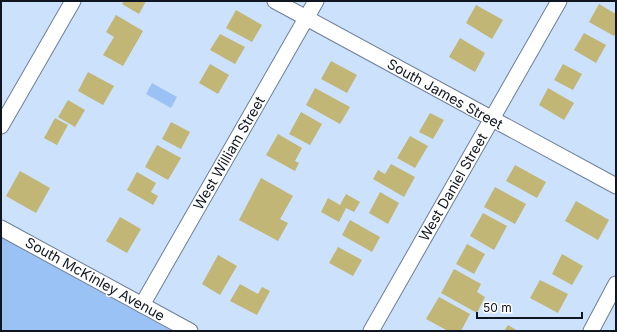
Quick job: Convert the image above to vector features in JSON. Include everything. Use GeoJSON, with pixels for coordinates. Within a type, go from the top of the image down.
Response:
{"type":"FeatureCollection","features":[{"type":"Feature","properties":{"kind":"street"},"geometry":{"type":"LineString","coordinates":[[1,126],[73,1]]}},
{"type":"Feature","properties":{"kind":"street","name":"South James Street"},"geometry":{"type":"LineString","coordinates":[[275,1],[616,186]]}},
{"type":"Feature","properties":{"kind":"street","name":"West William Street"},"geometry":{"type":"LineString","coordinates":[[142,305],[316,1]]}},
{"type":"Feature","properties":{"kind":"street","name":"West Daniel Street"},"geometry":{"type":"LineString","coordinates":[[370,331],[558,1]]}},
{"type":"Feature","properties":{"kind":"street","name":"South McKinley Avenue"},"geometry":{"type":"LineString","coordinates":[[1,228],[190,331]]}},
{"type":"Feature","properties":{"kind":"street"},"geometry":{"type":"LineString","coordinates":[[591,331],[616,284]]}},
{"type":"Feature","properties":{"kind":"shaded area"},"geometry":{"type":"Polygon","coordinates":[[[152,83],[177,97],[171,108],[146,94],[152,83]]]}},
{"type":"Feature","properties":{"kind":"shaded area"},"geometry":{"type":"Polygon","coordinates":[[[1,237],[172,331],[1,331],[1,237]]]}},
{"type":"Feature","properties":{"kind":"building"},"geometry":{"type":"Polygon","coordinates":[[[124,1],[146,1],[139,14],[122,4],[124,1]]]}},
{"type":"Feature","properties":{"kind":"building"},"geometry":{"type":"Polygon","coordinates":[[[599,4],[616,14],[616,32],[614,36],[589,22],[599,4]]]}},
{"type":"Feature","properties":{"kind":"building"},"geometry":{"type":"Polygon","coordinates":[[[476,5],[503,20],[492,39],[466,23],[476,5]]]}},
{"type":"Feature","properties":{"kind":"building"},"geometry":{"type":"Polygon","coordinates":[[[236,10],[262,25],[252,42],[226,28],[236,10]]]}},
{"type":"Feature","properties":{"kind":"building"},"geometry":{"type":"Polygon","coordinates":[[[116,15],[143,31],[123,66],[103,55],[114,37],[106,32],[116,15]]]}},
{"type":"Feature","properties":{"kind":"building"},"geometry":{"type":"Polygon","coordinates":[[[584,33],[606,45],[596,63],[574,50],[584,33]]]}},
{"type":"Feature","properties":{"kind":"building"},"geometry":{"type":"Polygon","coordinates":[[[220,34],[245,47],[235,64],[210,50],[220,34]]]}},
{"type":"Feature","properties":{"kind":"building"},"geometry":{"type":"Polygon","coordinates":[[[460,38],[485,53],[475,72],[449,57],[460,38]]]}},
{"type":"Feature","properties":{"kind":"building"},"geometry":{"type":"Polygon","coordinates":[[[331,61],[357,75],[347,93],[321,79],[331,61]]]}},
{"type":"Feature","properties":{"kind":"building"},"geometry":{"type":"Polygon","coordinates":[[[210,64],[229,75],[218,94],[199,83],[210,64]]]}},
{"type":"Feature","properties":{"kind":"building"},"geometry":{"type":"Polygon","coordinates":[[[563,64],[582,74],[573,90],[554,80],[563,64]]]}},
{"type":"Feature","properties":{"kind":"building"},"geometry":{"type":"Polygon","coordinates":[[[88,72],[114,86],[103,105],[78,91],[88,72]]]}},
{"type":"Feature","properties":{"kind":"building"},"geometry":{"type":"Polygon","coordinates":[[[315,88],[350,107],[340,124],[306,105],[315,88]]]}},
{"type":"Feature","properties":{"kind":"building"},"geometry":{"type":"Polygon","coordinates":[[[548,88],[574,103],[564,120],[539,105],[548,88]]]}},
{"type":"Feature","properties":{"kind":"building"},"geometry":{"type":"Polygon","coordinates":[[[68,100],[85,110],[75,127],[58,117],[68,100]]]}},
{"type":"Feature","properties":{"kind":"building"},"geometry":{"type":"Polygon","coordinates":[[[301,112],[322,124],[310,145],[289,134],[301,112]]]}},
{"type":"Feature","properties":{"kind":"building"},"geometry":{"type":"Polygon","coordinates":[[[430,113],[444,120],[433,139],[419,132],[430,113]]]}},
{"type":"Feature","properties":{"kind":"building"},"geometry":{"type":"Polygon","coordinates":[[[55,118],[68,125],[57,145],[44,138],[55,118]]]}},
{"type":"Feature","properties":{"kind":"building"},"geometry":{"type":"Polygon","coordinates":[[[171,122],[190,132],[181,149],[162,139],[171,122]]]}},
{"type":"Feature","properties":{"kind":"building"},"geometry":{"type":"Polygon","coordinates":[[[278,134],[302,148],[295,161],[299,163],[295,171],[266,155],[278,134]]]}},
{"type":"Feature","properties":{"kind":"building"},"geometry":{"type":"Polygon","coordinates":[[[410,136],[428,146],[415,168],[397,158],[410,136]]]}},
{"type":"Feature","properties":{"kind":"building"},"geometry":{"type":"Polygon","coordinates":[[[157,145],[181,158],[168,180],[145,167],[157,145]]]}},
{"type":"Feature","properties":{"kind":"building"},"geometry":{"type":"Polygon","coordinates":[[[391,164],[415,177],[404,197],[373,179],[378,170],[385,174],[391,164]]]}},
{"type":"Feature","properties":{"kind":"building"},"geometry":{"type":"Polygon","coordinates":[[[515,165],[546,182],[537,198],[506,181],[515,165]]]}},
{"type":"Feature","properties":{"kind":"building"},"geometry":{"type":"Polygon","coordinates":[[[20,171],[50,188],[36,213],[6,196],[20,171]]]}},
{"type":"Feature","properties":{"kind":"building"},"geometry":{"type":"Polygon","coordinates":[[[137,172],[156,183],[151,192],[158,196],[153,205],[127,190],[137,172]]]}},
{"type":"Feature","properties":{"kind":"building"},"geometry":{"type":"Polygon","coordinates":[[[261,178],[293,196],[280,219],[288,223],[278,241],[239,220],[261,178]]]}},
{"type":"Feature","properties":{"kind":"building"},"geometry":{"type":"Polygon","coordinates":[[[495,187],[526,204],[515,224],[484,207],[495,187]]]}},
{"type":"Feature","properties":{"kind":"building"},"geometry":{"type":"Polygon","coordinates":[[[380,192],[399,203],[388,224],[369,213],[380,192]]]}},
{"type":"Feature","properties":{"kind":"building"},"geometry":{"type":"Polygon","coordinates":[[[346,194],[360,202],[354,212],[346,208],[339,222],[321,212],[328,198],[340,205],[346,194]]]}},
{"type":"Feature","properties":{"kind":"building"},"geometry":{"type":"Polygon","coordinates":[[[576,201],[609,220],[598,240],[565,221],[576,201]]]}},
{"type":"Feature","properties":{"kind":"building"},"geometry":{"type":"Polygon","coordinates":[[[483,213],[507,226],[494,250],[470,236],[483,213]]]}},
{"type":"Feature","properties":{"kind":"building"},"geometry":{"type":"Polygon","coordinates":[[[120,217],[141,229],[127,253],[106,241],[120,217]]]}},
{"type":"Feature","properties":{"kind":"building"},"geometry":{"type":"Polygon","coordinates":[[[350,220],[380,237],[372,252],[342,235],[350,220]]]}},
{"type":"Feature","properties":{"kind":"building"},"geometry":{"type":"Polygon","coordinates":[[[467,244],[485,254],[474,274],[456,264],[467,244]]]}},
{"type":"Feature","properties":{"kind":"building"},"geometry":{"type":"Polygon","coordinates":[[[338,247],[362,260],[353,276],[329,263],[338,247]]]}},
{"type":"Feature","properties":{"kind":"building"},"geometry":{"type":"Polygon","coordinates":[[[562,254],[583,266],[572,285],[552,274],[562,254]]]}},
{"type":"Feature","properties":{"kind":"building"},"geometry":{"type":"Polygon","coordinates":[[[218,255],[237,266],[220,295],[202,284],[218,255]]]}},
{"type":"Feature","properties":{"kind":"building"},"geometry":{"type":"Polygon","coordinates":[[[454,269],[481,284],[477,292],[485,297],[477,313],[441,293],[454,269]]]}},
{"type":"Feature","properties":{"kind":"building"},"geometry":{"type":"Polygon","coordinates":[[[540,280],[568,294],[558,313],[530,298],[540,280]]]}},
{"type":"Feature","properties":{"kind":"building"},"geometry":{"type":"Polygon","coordinates":[[[240,284],[258,294],[262,287],[270,291],[257,315],[230,301],[240,284]]]}},
{"type":"Feature","properties":{"kind":"building"},"geometry":{"type":"Polygon","coordinates":[[[439,297],[470,314],[461,331],[448,331],[426,319],[439,297]]]}},
{"type":"Feature","properties":{"kind":"building"},"geometry":{"type":"Polygon","coordinates":[[[508,325],[518,331],[504,331],[508,325]]]}}]}
